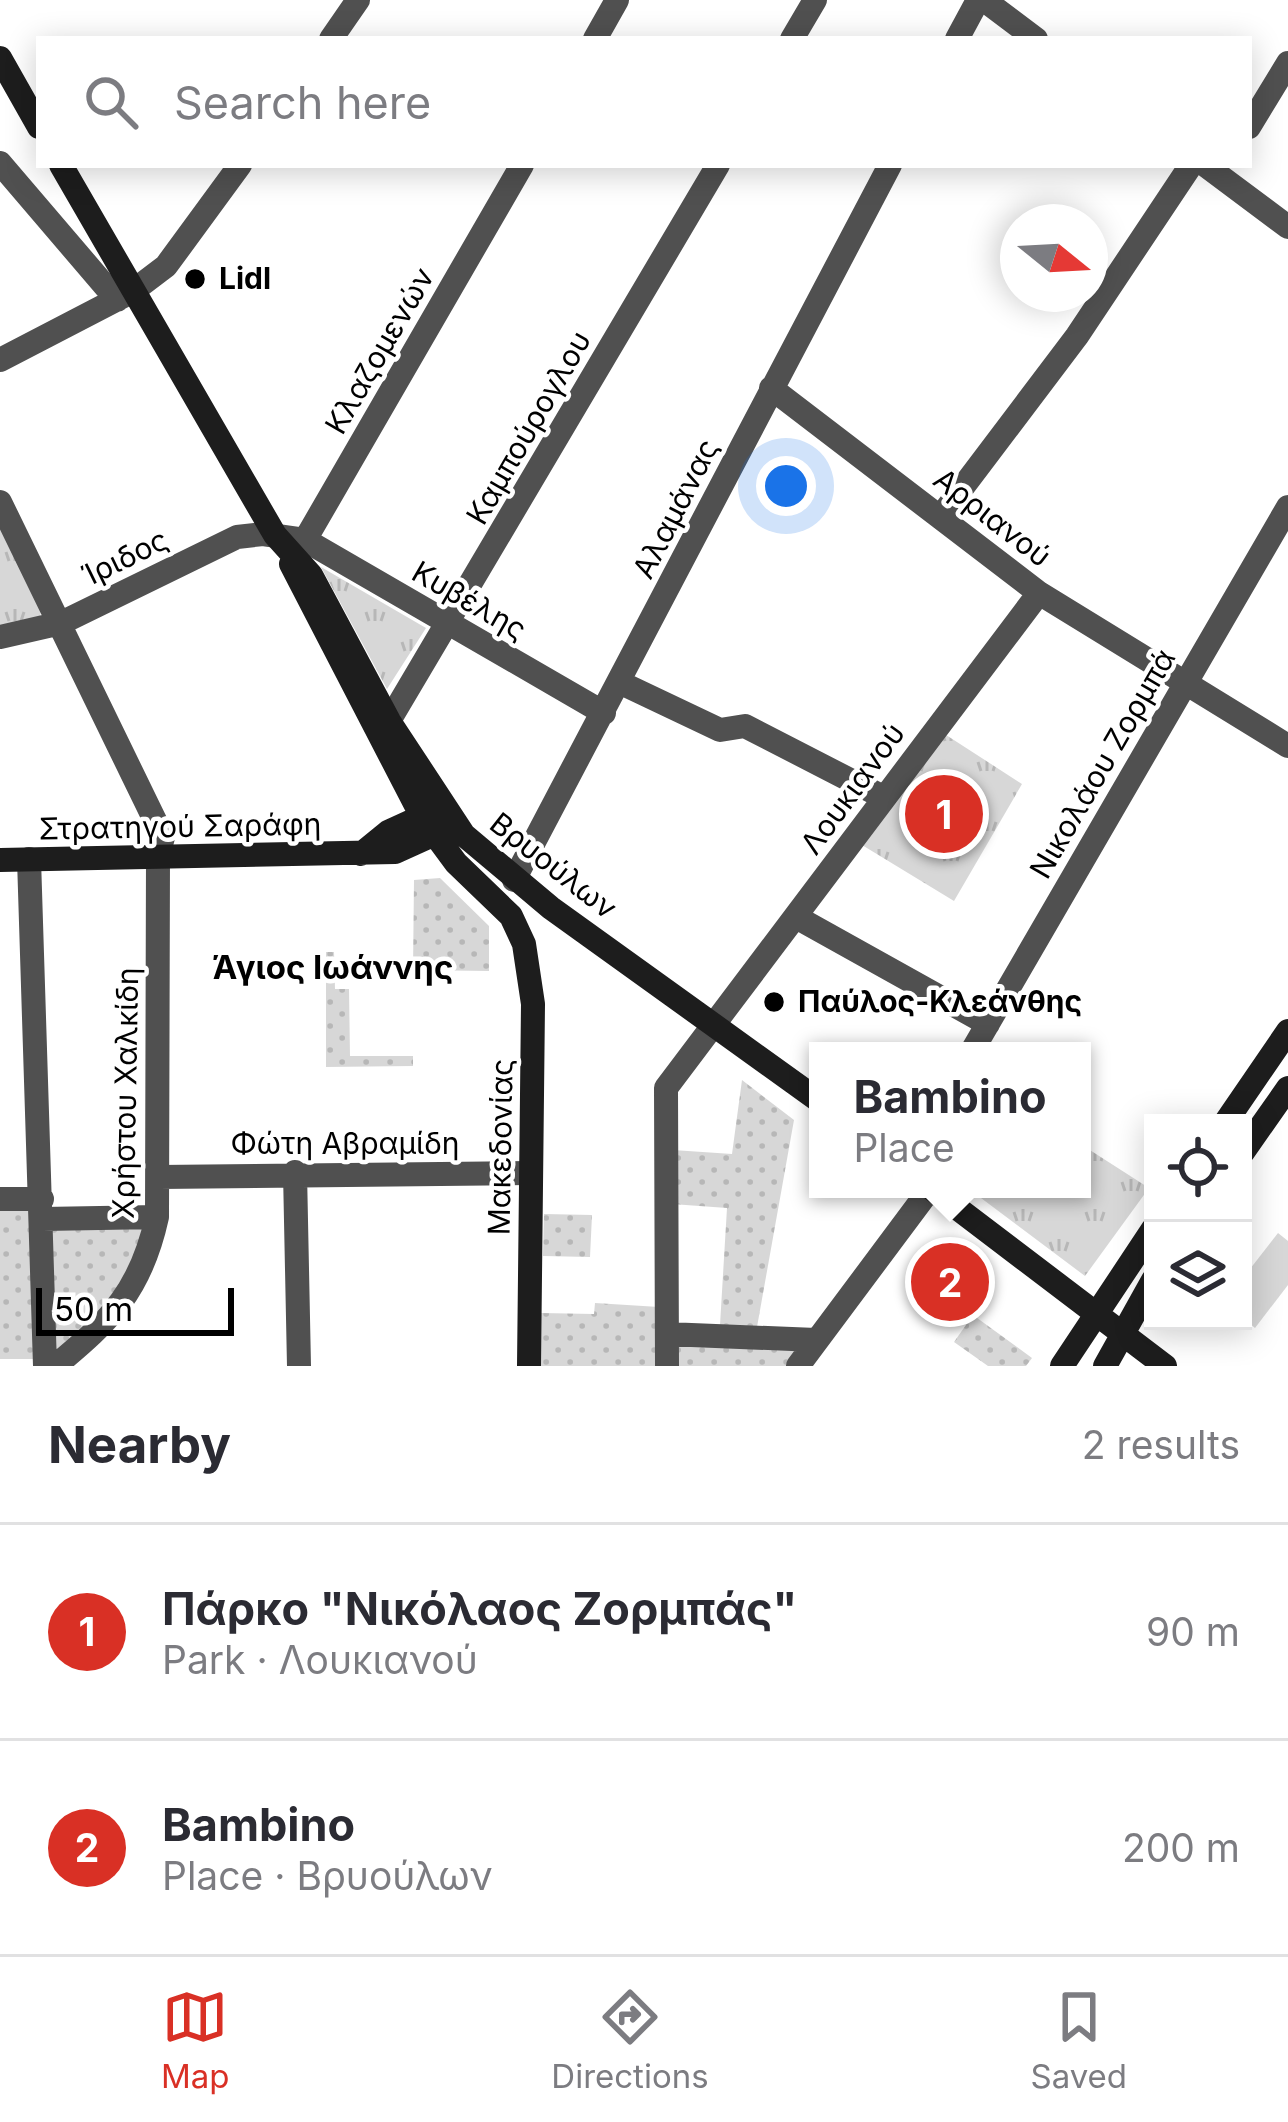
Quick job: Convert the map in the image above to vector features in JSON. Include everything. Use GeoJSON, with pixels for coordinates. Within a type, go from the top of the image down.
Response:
{"type":"FeatureCollection","features":[{"type":"Feature","properties":{"kind":"main road"},"geometry":{"type":"LineString","coordinates":[[0,58],[36,122]]}},
{"type":"Feature","properties":{"kind":"main road","name":"Βρυούλων"},"geometry":{"type":"LineString","coordinates":[[62,168],[125,295],[321,591],[438,821],[809,1093]]}},
{"type":"Feature","properties":{"kind":"main road","name":"Βρυούλων"},"geometry":{"type":"LineString","coordinates":[[289,542],[306,600],[400,779],[438,821],[519,929]]}},
{"type":"Feature","properties":{"kind":"main road"},"geometry":{"type":"LineString","coordinates":[[388,832],[400,779]]}},
{"type":"Feature","properties":{"kind":"main road","name":"Στρατηγού Σαράφη"},"geometry":{"type":"LineString","coordinates":[[362,854],[388,832],[438,821]]}},
{"type":"Feature","properties":{"kind":"main road","name":"Στρατηγού Σαράφη"},"geometry":{"type":"LineString","coordinates":[[0,860],[362,854],[406,849],[438,821]]}},
{"type":"Feature","properties":{"kind":"main road","name":"Μακεδονίας"},"geometry":{"type":"LineString","coordinates":[[519,929],[532,1004],[529,1366]]}},
{"type":"Feature","properties":{"kind":"main road"},"geometry":{"type":"LineString","coordinates":[[1231,1114],[1288,1030]]}},
{"type":"Feature","properties":{"kind":"main road"},"geometry":{"type":"LineString","coordinates":[[1252,1139],[1288,1088]]}},
{"type":"Feature","properties":{"kind":"main road"},"geometry":{"type":"LineString","coordinates":[[943,1198],[1165,1366]]}},
{"type":"Feature","properties":{"kind":"main road"},"geometry":{"type":"LineString","coordinates":[[1062,1366],[1144,1242]]}},
{"type":"Feature","properties":{"kind":"main road"},"geometry":{"type":"LineString","coordinates":[[1106,1366],[1144,1296]]}},
{"type":"Feature","properties":{"kind":"street"},"geometry":{"type":"LineString","coordinates":[[333,36],[358,0]]}},
{"type":"Feature","properties":{"kind":"street"},"geometry":{"type":"LineString","coordinates":[[597,36],[617,0]]}},
{"type":"Feature","properties":{"kind":"street"},"geometry":{"type":"LineString","coordinates":[[794,36],[815,0]]}},
{"type":"Feature","properties":{"kind":"street"},"geometry":{"type":"LineString","coordinates":[[959,36],[981,0],[1032,36]]}},
{"type":"Feature","properties":{"kind":"street"},"geometry":{"type":"LineString","coordinates":[[1252,123],[1288,63]]}},
{"type":"Feature","properties":{"kind":"street"},"geometry":{"type":"LineString","coordinates":[[0,163],[125,295]]}},
{"type":"Feature","properties":{"kind":"street"},"geometry":{"type":"LineString","coordinates":[[0,361],[125,295],[166,266],[238,168]]}},
{"type":"Feature","properties":{"kind":"street","name":"Κλαζομενών"},"geometry":{"type":"LineString","coordinates":[[289,542],[520,168]]}},
{"type":"Feature","properties":{"kind":"street","name":"Καμπούρογλου"},"geometry":{"type":"LineString","coordinates":[[389,721],[716,168]]}},
{"type":"Feature","properties":{"kind":"street","name":"Αλαμάνας"},"geometry":{"type":"LineString","coordinates":[[514,880],[888,168]]}},
{"type":"Feature","properties":{"kind":"street"},"geometry":{"type":"LineString","coordinates":[[941,516],[1077,336],[1189,168]]}},
{"type":"Feature","properties":{"kind":"street"},"geometry":{"type":"LineString","coordinates":[[1217,169],[1288,227]]}},
{"type":"Feature","properties":{"kind":"street","name":"Αρριανού"},"geometry":{"type":"LineString","coordinates":[[771,388],[1039,593],[1288,746]]}},
{"type":"Feature","properties":{"kind":"street","name":"Χρήστου Χαλκίδη"},"geometry":{"type":"LineString","coordinates":[[0,502],[163,837],[158,857],[157,1217],[148,1258],[131,1292],[55,1366]]}},
{"type":"Feature","properties":{"kind":"street","name":"Νικολάου Ζορμπά"},"geometry":{"type":"LineString","coordinates":[[977,1042],[1288,507]]}},
{"type":"Feature","properties":{"kind":"street","name":"Ίριδος"},"geometry":{"type":"LineString","coordinates":[[0,637],[61,623],[221,544],[289,542]]}},
{"type":"Feature","properties":{"kind":"street","name":"Κυβέλης"},"geometry":{"type":"LineString","coordinates":[[289,542],[604,713]]}},
{"type":"Feature","properties":{"kind":"street","name":"Λουκιανού"},"geometry":{"type":"LineString","coordinates":[[667,1366],[666,1088],[1039,593]]}},
{"type":"Feature","properties":{"kind":"street"},"geometry":{"type":"LineString","coordinates":[[621,683],[720,730],[746,726],[883,796]]}},
{"type":"Feature","properties":{"kind":"street"},"geometry":{"type":"LineString","coordinates":[[29,860],[45,1366]]}},
{"type":"Feature","properties":{"kind":"street"},"geometry":{"type":"LineString","coordinates":[[796,917],[988,1024]]}},
{"type":"Feature","properties":{"kind":"street"},"geometry":{"type":"LineString","coordinates":[[296,1172],[298,1366]]}},
{"type":"Feature","properties":{"kind":"street","name":"Φώτη Αβραμίδη"},"geometry":{"type":"LineString","coordinates":[[159,1177],[531,1173]]}},
{"type":"Feature","properties":{"kind":"street"},"geometry":{"type":"LineString","coordinates":[[798,1366],[924,1198]]}},
{"type":"Feature","properties":{"kind":"street"},"geometry":{"type":"LineString","coordinates":[[0,1199],[42,1209],[157,1217]]}},
{"type":"Feature","properties":{"kind":"street"},"geometry":{"type":"LineString","coordinates":[[667,1334],[817,1340]]}},
{"type":"Feature","properties":{"kind":"green space"},"geometry":{"type":"Polygon","coordinates":[[[0,525],[42,608],[40,616],[0,630],[0,525]]]}},
{"type":"Feature","properties":{"kind":"green space"},"geometry":{"type":"Polygon","coordinates":[[[321,567],[426,628],[387,689],[321,567]]]}},
{"type":"Feature","properties":{"kind":"green space"},"geometry":{"type":"Polygon","coordinates":[[[943,733],[1022,784],[954,901],[862,845],[943,733]]]}},
{"type":"Feature","properties":{"kind":"green space"},"geometry":{"type":"Polygon","coordinates":[[[440,878],[489,926],[489,971],[413,970],[414,880],[440,878]]]}},
{"type":"Feature","properties":{"kind":"green space"},"geometry":{"type":"Polygon","coordinates":[[[326,952],[334,952],[335,989],[349,989],[350,1056],[413,1056],[413,1066],[326,1067],[326,952]]]}},
{"type":"Feature","properties":{"kind":"green space"},"geometry":{"type":"Polygon","coordinates":[[[742,1080],[794,1120],[757,1327],[720,1325],[727,1208],[672,1204],[673,1150],[732,1154],[742,1080]]]}},
{"type":"Feature","properties":{"kind":"green space"},"geometry":{"type":"Polygon","coordinates":[[[1091,1151],[1144,1185],[1144,1195],[1085,1276],[981,1198],[1091,1198],[1091,1151]]]}},
{"type":"Feature","properties":{"kind":"green space"},"geometry":{"type":"Polygon","coordinates":[[[0,1209],[36,1209],[37,1359],[0,1359],[0,1209]]]}},
{"type":"Feature","properties":{"kind":"green space"},"geometry":{"type":"Polygon","coordinates":[[[544,1214],[592,1215],[590,1257],[543,1256],[544,1214]]]}},
{"type":"Feature","properties":{"kind":"green space"},"geometry":{"type":"Polygon","coordinates":[[[146,1224],[131,1264],[110,1298],[50,1356],[52,1225],[146,1224]]]}},
{"type":"Feature","properties":{"kind":"green space"},"geometry":{"type":"Polygon","coordinates":[[[1278,1233],[1288,1241],[1288,1285],[1255,1328],[1252,1326],[1252,1266],[1278,1233]]]}},
{"type":"Feature","properties":{"kind":"green space"},"geometry":{"type":"Polygon","coordinates":[[[595,1303],[659,1307],[660,1366],[539,1366],[541,1313],[594,1314],[595,1303]]]}},
{"type":"Feature","properties":{"kind":"green space"},"geometry":{"type":"Polygon","coordinates":[[[973,1315],[1032,1358],[1026,1366],[988,1366],[954,1342],[973,1315]]]}},
{"type":"Feature","properties":{"kind":"green space"},"geometry":{"type":"Polygon","coordinates":[[[678,1341],[807,1345],[791,1366],[677,1366],[678,1341]]]}},
{"type":"Feature","properties":{"kind":"place","name":"Lidl"},"geometry":{"type":"Point","coordinates":[195,279]}},
{"type":"Feature","properties":{"kind":"place","name":"Πάρκο \"Νικόλαος Ζορμπάς\""},"geometry":{"type":"Point","coordinates":[944,814]}},
{"type":"Feature","properties":{"kind":"place","name":"Παύλος-Κλεάνθης"},"geometry":{"type":"Point","coordinates":[774,1002]}},
{"type":"Feature","properties":{"kind":"place","name":"Bambino"},"geometry":{"type":"Point","coordinates":[950,1282]}},
{"type":"Feature","properties":{"kind":"district","name":"Άγιος Ιωάννης"},"geometry":{"type":"Point","coordinates":[333,967]}}]}
